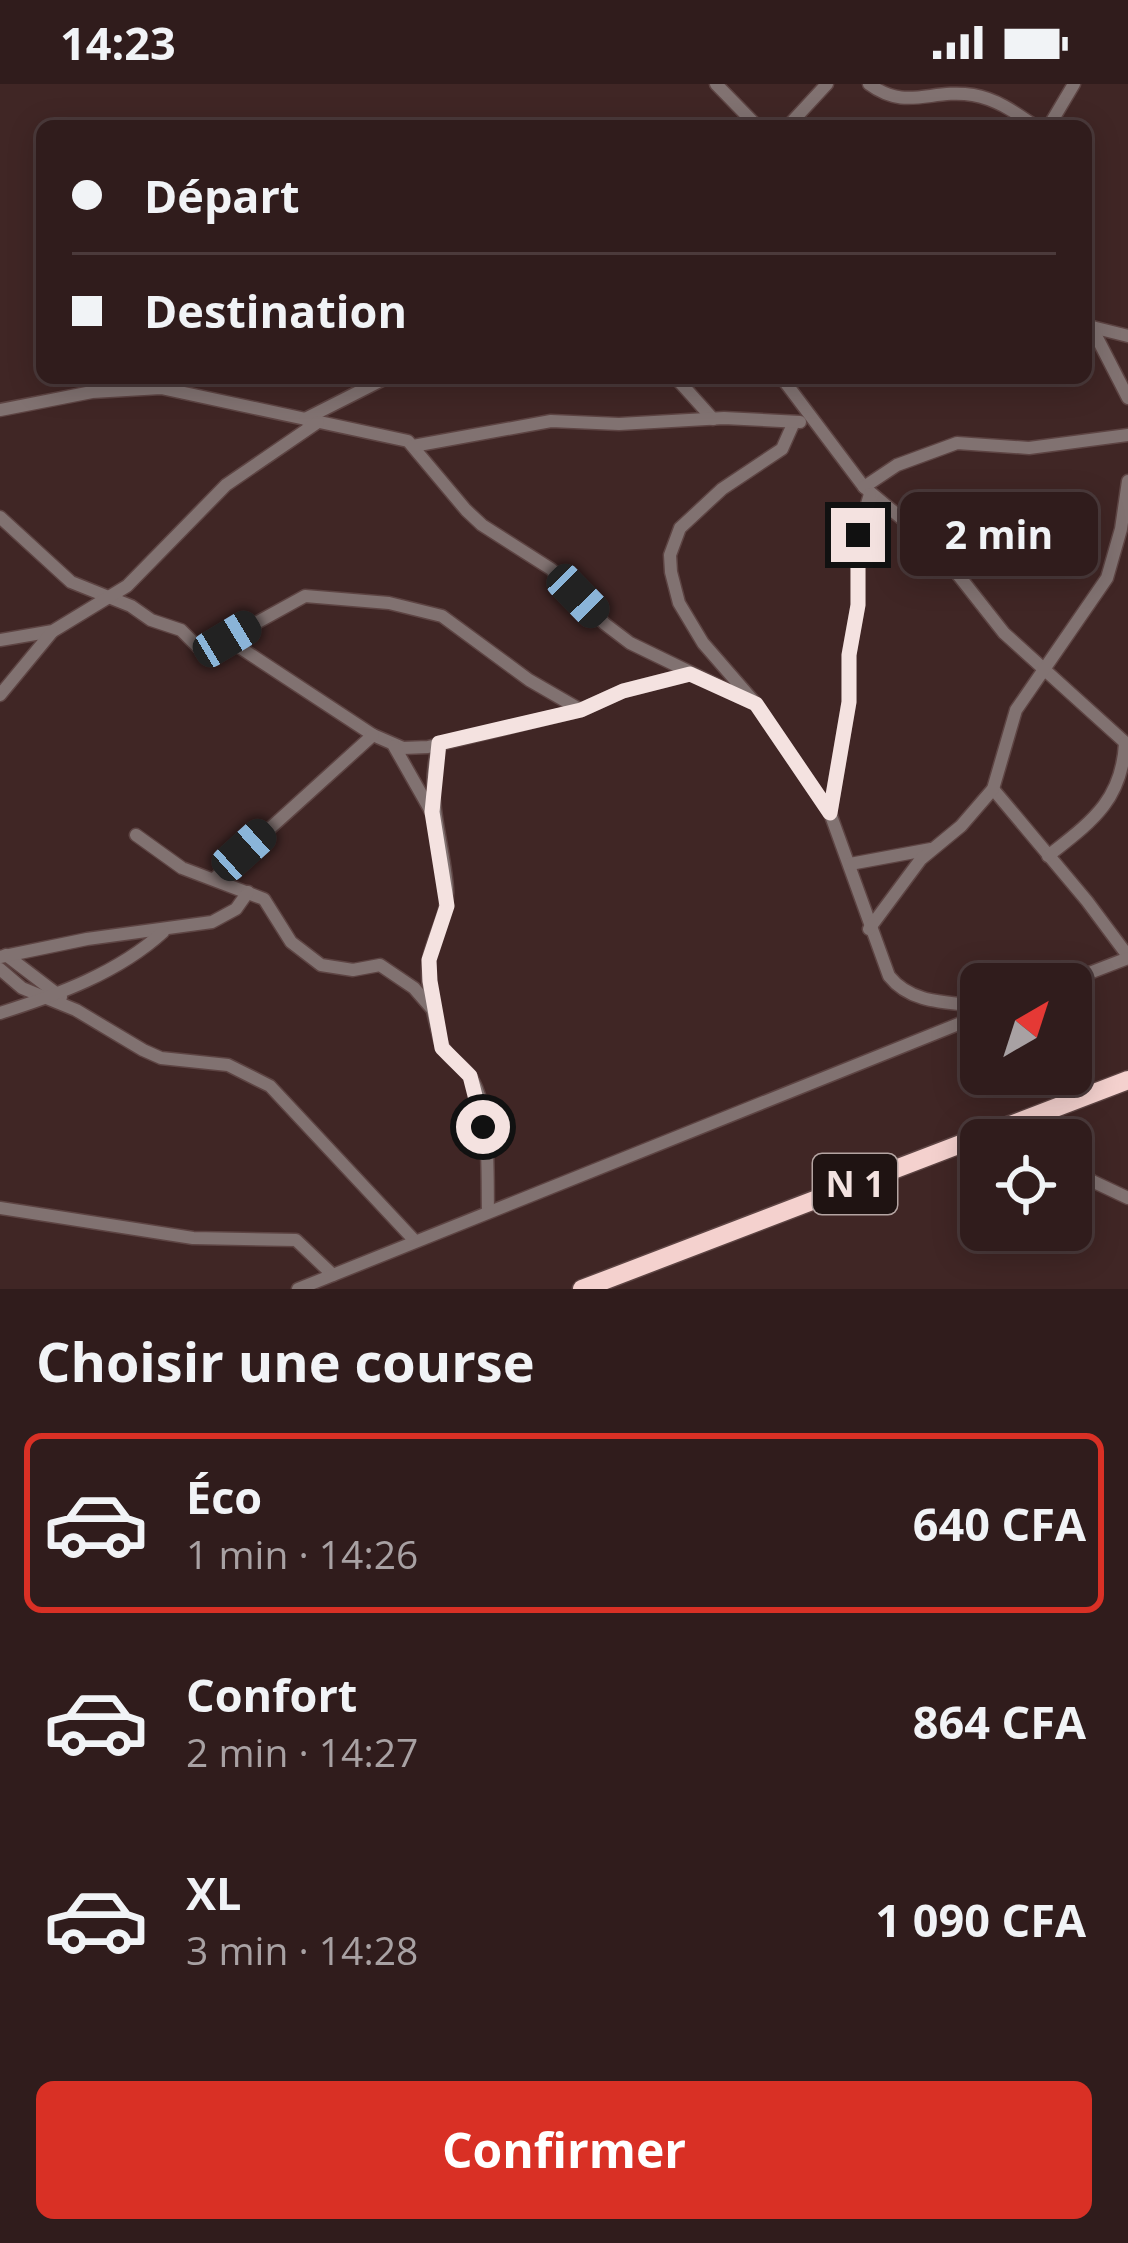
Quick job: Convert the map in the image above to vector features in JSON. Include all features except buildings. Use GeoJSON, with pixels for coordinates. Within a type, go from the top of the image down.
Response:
{"type":"FeatureCollection","features":[{"type":"Feature","properties":{"kind":"highway","name":"N 1"},"geometry":{"type":"LineString","coordinates":[[582,1289],[1128,1080]]}},
{"type":"Feature","properties":{"kind":"street"},"geometry":{"type":"LineString","coordinates":[[716,84],[752,120]]}},
{"type":"Feature","properties":{"kind":"street"},"geometry":{"type":"LineString","coordinates":[[794,120],[827,84]]}},
{"type":"Feature","properties":{"kind":"street"},"geometry":{"type":"LineString","coordinates":[[869,84],[890,98],[970,94],[1026,120]]}},
{"type":"Feature","properties":{"kind":"street"},"geometry":{"type":"LineString","coordinates":[[1053,120],[1074,84]]}},
{"type":"Feature","properties":{"kind":"street"},"geometry":{"type":"LineString","coordinates":[[1092,327],[1128,336]]}},
{"type":"Feature","properties":{"kind":"street"},"geometry":{"type":"LineString","coordinates":[[1092,333],[1128,398]]}},
{"type":"Feature","properties":{"kind":"street"},"geometry":{"type":"LineString","coordinates":[[0,695],[52,631],[127,586],[226,485],[311,421],[376,384]]}},
{"type":"Feature","properties":{"kind":"street"},"geometry":{"type":"LineString","coordinates":[[681,384],[712,419]]}},
{"type":"Feature","properties":{"kind":"street"},"geometry":{"type":"LineString","coordinates":[[787,384],[867,490],[937,548],[984,611],[1043,671],[1127,744],[1124,770],[1108,802],[1048,856]]}},
{"type":"Feature","properties":{"kind":"street"},"geometry":{"type":"LineString","coordinates":[[0,410],[137,387],[190,392],[408,441],[482,525],[551,569],[630,643],[756,704]]}},
{"type":"Feature","properties":{"kind":"street"},"geometry":{"type":"LineString","coordinates":[[413,446],[551,422],[816,422]]}},
{"type":"Feature","properties":{"kind":"street"},"geometry":{"type":"LineString","coordinates":[[794,422],[782,449],[700,506],[680,528],[670,555],[679,603],[703,643],[756,704],[830,813],[889,976],[904,992],[960,1006]]}},
{"type":"Feature","properties":{"kind":"street"},"geometry":{"type":"LineString","coordinates":[[830,813],[849,702],[849,655],[858,605],[858,535],[867,490],[897,465],[957,443],[1030,448],[1128,435]]}},
{"type":"Feature","properties":{"kind":"street"},"geometry":{"type":"LineString","coordinates":[[869,928],[932,849],[961,826],[993,789],[1006,754],[1011,720],[1121,562],[1128,481]]}},
{"type":"Feature","properties":{"kind":"street"},"geometry":{"type":"LineString","coordinates":[[0,518],[71,582],[187,633],[198,646],[227,639],[305,596],[424,609],[442,616],[530,680],[581,710]]}},
{"type":"Feature","properties":{"kind":"street"},"geometry":{"type":"LineString","coordinates":[[0,640],[52,631]]}},
{"type":"Feature","properties":{"kind":"street"},"geometry":{"type":"LineString","coordinates":[[227,639],[394,746],[439,743],[581,710],[623,691],[690,674]]}},
{"type":"Feature","properties":{"kind":"street"},"geometry":{"type":"LineString","coordinates":[[214,878],[373,735]]}},
{"type":"Feature","properties":{"kind":"street"},"geometry":{"type":"LineString","coordinates":[[439,743],[432,812],[447,906],[429,960],[434,1011],[442,1048],[470,1076],[479,1101],[487,1154],[488,1210]]}},
{"type":"Feature","properties":{"kind":"street"},"geometry":{"type":"LineString","coordinates":[[394,746],[432,812]]}},
{"type":"Feature","properties":{"kind":"street"},"geometry":{"type":"LineString","coordinates":[[993,789],[1128,957],[1092,972]]}},
{"type":"Feature","properties":{"kind":"street"},"geometry":{"type":"LineString","coordinates":[[136,835],[182,868],[264,899],[291,942],[309,958],[353,970],[380,965],[414,988],[434,1011]]}},
{"type":"Feature","properties":{"kind":"street"},"geometry":{"type":"LineString","coordinates":[[850,864],[932,849]]}},
{"type":"Feature","properties":{"kind":"street"},"geometry":{"type":"LineString","coordinates":[[2,960],[134,932],[212,922],[236,909],[248,892]]}},
{"type":"Feature","properties":{"kind":"street"},"geometry":{"type":"LineString","coordinates":[[0,1013],[43,1000],[131,957],[164,931]]}},
{"type":"Feature","properties":{"kind":"street"},"geometry":{"type":"LineString","coordinates":[[2,960],[76,1010],[161,1058],[228,1065],[270,1086],[415,1241]]}},
{"type":"Feature","properties":{"kind":"street"},"geometry":{"type":"LineString","coordinates":[[2,960],[43,1000],[76,1010]]}},
{"type":"Feature","properties":{"kind":"street"},"geometry":{"type":"LineString","coordinates":[[298,1289],[960,1019]]}},
{"type":"Feature","properties":{"kind":"street"},"geometry":{"type":"LineString","coordinates":[[1036,1115],[1039,1119]]}},
{"type":"Feature","properties":{"kind":"street"},"geometry":{"type":"LineString","coordinates":[[1092,1181],[1128,1198]]}},
{"type":"Feature","properties":{"kind":"street"},"geometry":{"type":"LineString","coordinates":[[0,1208],[193,1238],[296,1240],[333,1275]]}},
{"type":"Feature","properties":{"kind":"route"},"geometry":{"type":"LineString","coordinates":[[483,1127],[470,1076],[442,1048],[430,981],[429,960],[447,906],[432,812],[439,743],[581,710],[623,691],[690,674],[756,704],[830,813],[849,702],[849,655],[858,605],[858,535]]}}]}
